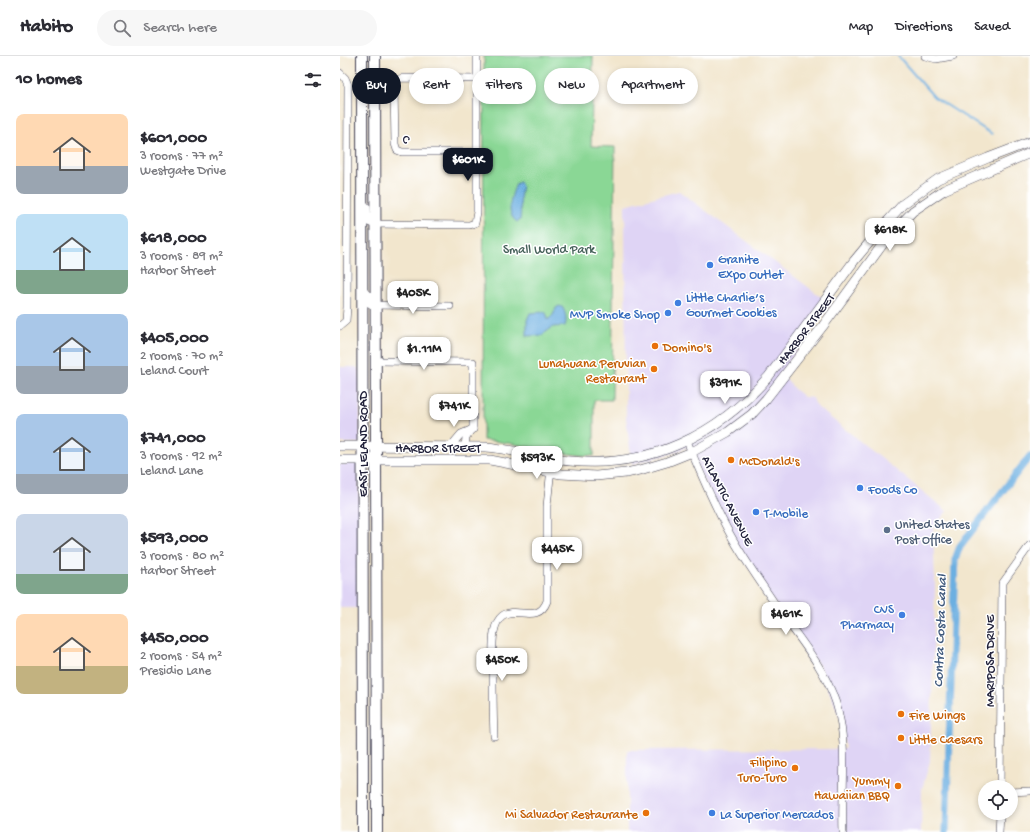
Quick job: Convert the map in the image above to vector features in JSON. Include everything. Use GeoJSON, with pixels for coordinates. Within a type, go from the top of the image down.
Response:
{"type":"FeatureCollection","features":[{"type":"Feature","properties":{"kind":"main road","name":"EAST LELAND ROAD"},"geometry":{"type":"LineString","coordinates":[[362,56],[363,832]]}},
{"type":"Feature","properties":{"kind":"main road","name":"EAST LELAND ROAD"},"geometry":{"type":"LineString","coordinates":[[375,56],[377,832]]}},
{"type":"Feature","properties":{"kind":"street"},"geometry":{"type":"LineString","coordinates":[[477,56],[478,68]]}},
{"type":"Feature","properties":{"kind":"street"},"geometry":{"type":"LineString","coordinates":[[925,56],[936,59],[953,56]]}},
{"type":"Feature","properties":{"kind":"street"},"geometry":{"type":"LineString","coordinates":[[340,73],[345,78],[348,85],[347,308],[346,321],[340,326]]}},
{"type":"Feature","properties":{"kind":"street","name":"C"},"geometry":{"type":"LineString","coordinates":[[472,79],[402,78],[396,82],[394,88],[395,144],[396,149],[402,152],[478,152]]}},
{"type":"Feature","properties":{"kind":"street"},"geometry":{"type":"LineString","coordinates":[[363,203],[367,207],[368,222],[375,224],[469,225],[475,223],[477,212],[478,104]]}},
{"type":"Feature","properties":{"kind":"street","name":"HARBOR STREET"},"geometry":{"type":"LineString","coordinates":[[340,446],[465,447],[502,449],[552,459],[582,462],[616,461],[649,454],[687,441],[715,425],[750,397],[769,376],[854,261],[903,204],[938,179],[1030,142]]}},
{"type":"Feature","properties":{"kind":"street","name":"HARBOR STREET"},"geometry":{"type":"LineString","coordinates":[[340,460],[490,460],[550,472],[590,476],[626,473],[667,462],[692,452],[719,438],[738,425],[758,407],[779,384],[888,237],[913,211],[944,190],[1030,153]]}},
{"type":"Feature","properties":{"kind":"street"},"geometry":{"type":"LineString","coordinates":[[362,290],[368,295],[369,303],[375,305],[450,306]]}},
{"type":"Feature","properties":{"kind":"street"},"geometry":{"type":"LineString","coordinates":[[375,361],[473,362],[473,429]]}},
{"type":"Feature","properties":{"kind":"street"},"geometry":{"type":"LineString","coordinates":[[769,376],[779,384]]}},
{"type":"Feature","properties":{"kind":"street"},"geometry":{"type":"LineString","coordinates":[[465,447],[466,436],[468,432],[473,429]]}},
{"type":"Feature","properties":{"kind":"street"},"geometry":{"type":"LineString","coordinates":[[450,447],[462,434],[473,429]]}},
{"type":"Feature","properties":{"kind":"street","name":"ATLANTIC AVENUE"},"geometry":{"type":"LineString","coordinates":[[687,441],[714,504],[730,536],[819,668],[832,691],[838,710],[842,732],[843,832]]}},
{"type":"Feature","properties":{"kind":"street"},"geometry":{"type":"LineString","coordinates":[[494,736],[493,646],[496,625],[504,614],[540,612],[544,608],[547,601],[546,506],[552,459]]}},
{"type":"Feature","properties":{"kind":"street","name":"MARIPOSA DRIVE"},"geometry":{"type":"LineString","coordinates":[[1000,780],[1002,584],[1030,545]]}},
{"type":"Feature","properties":{"kind":"street"},"geometry":{"type":"LineString","coordinates":[[1018,792],[1030,791]]}},
{"type":"Feature","properties":{"kind":"street"},"geometry":{"type":"LineString","coordinates":[[999,832],[1000,820]]}},
{"type":"Feature","properties":{"kind":"shaded area"},"geometry":{"type":"Polygon","coordinates":[[[679,191],[831,304],[779,375],[789,382],[794,389],[804,397],[813,398],[816,406],[947,511],[933,529],[935,587],[930,761],[922,789],[921,832],[627,832],[627,750],[845,749],[842,723],[820,667],[740,554],[687,447],[673,453],[632,464],[626,418],[625,205],[679,191]]]}},
{"type":"Feature","properties":{"kind":"shaded area"},"geometry":{"type":"Polygon","coordinates":[[[340,367],[356,367],[360,370],[360,443],[340,443],[340,367]]]}},
{"type":"Feature","properties":{"kind":"shaded area"},"geometry":{"type":"Polygon","coordinates":[[[340,464],[359,464],[360,608],[340,608],[340,464]]]}},
{"type":"Feature","properties":{"kind":"green space","name":"Small World Park"},"geometry":{"type":"Polygon","coordinates":[[[484,56],[593,56],[593,68],[544,68],[544,104],[592,104],[591,146],[615,147],[612,400],[594,400],[594,456],[566,454],[483,440],[484,104],[536,104],[536,68],[484,68],[484,56]]]}},
{"type":"Feature","properties":{"kind":"water"},"geometry":{"type":"Polygon","coordinates":[[[520,182],[522,187],[520,198],[521,216],[520,220],[517,222],[511,214],[510,204],[516,184],[520,182]]]}},
{"type":"Feature","properties":{"kind":"water"},"geometry":{"type":"Polygon","coordinates":[[[559,306],[562,307],[565,314],[565,326],[553,327],[542,335],[527,336],[527,320],[530,313],[545,312],[548,320],[559,306]]]}},
{"type":"Feature","properties":{"kind":"waterway"},"geometry":{"type":"LineString","coordinates":[[898,56],[934,97],[992,134]]}},
{"type":"Feature","properties":{"kind":"waterway","name":"Contra Costa Canal"},"geometry":{"type":"LineString","coordinates":[[946,832],[955,560],[960,546],[1030,456]]}},
{"type":"Feature","properties":{"kind":"place","name":"Granite Expo Outlet"},"geometry":{"type":"Point","coordinates":[710,265]}},
{"type":"Feature","properties":{"kind":"place","name":"Little Charlie’s Gourmet Cookies"},"geometry":{"type":"Point","coordinates":[678,303]}},
{"type":"Feature","properties":{"kind":"place","name":"MVP Smoke Shop"},"geometry":{"type":"Point","coordinates":[668,313]}},
{"type":"Feature","properties":{"kind":"place","name":"Domino's"},"geometry":{"type":"Point","coordinates":[655,346]}},
{"type":"Feature","properties":{"kind":"place","name":"Lunahuana Peruvian Restaurant"},"geometry":{"type":"Point","coordinates":[654,369]}},
{"type":"Feature","properties":{"kind":"place","name":"McDonald's"},"geometry":{"type":"Point","coordinates":[731,460]}},
{"type":"Feature","properties":{"kind":"place","name":"Foods Co"},"geometry":{"type":"Point","coordinates":[860,488]}},
{"type":"Feature","properties":{"kind":"place","name":"T-Mobile"},"geometry":{"type":"Point","coordinates":[756,512]}},
{"type":"Feature","properties":{"kind":"place","name":"United States Post Office"},"geometry":{"type":"Point","coordinates":[887,530]}},
{"type":"Feature","properties":{"kind":"place","name":"CVS Pharmacy"},"geometry":{"type":"Point","coordinates":[902,615]}},
{"type":"Feature","properties":{"kind":"place","name":"Fire Wings"},"geometry":{"type":"Point","coordinates":[901,714]}},
{"type":"Feature","properties":{"kind":"place","name":"Little Caesars"},"geometry":{"type":"Point","coordinates":[901,738]}},
{"type":"Feature","properties":{"kind":"place","name":"Filipino Turo-Turo"},"geometry":{"type":"Point","coordinates":[795,768]}},
{"type":"Feature","properties":{"kind":"place","name":"Yummy Hawaiian BBQ"},"geometry":{"type":"Point","coordinates":[898,786]}},
{"type":"Feature","properties":{"kind":"place","name":"Mi Salvador Restaurante"},"geometry":{"type":"Point","coordinates":[646,813]}},
{"type":"Feature","properties":{"kind":"place","name":"La Superior Mercados"},"geometry":{"type":"Point","coordinates":[712,813]}}]}
